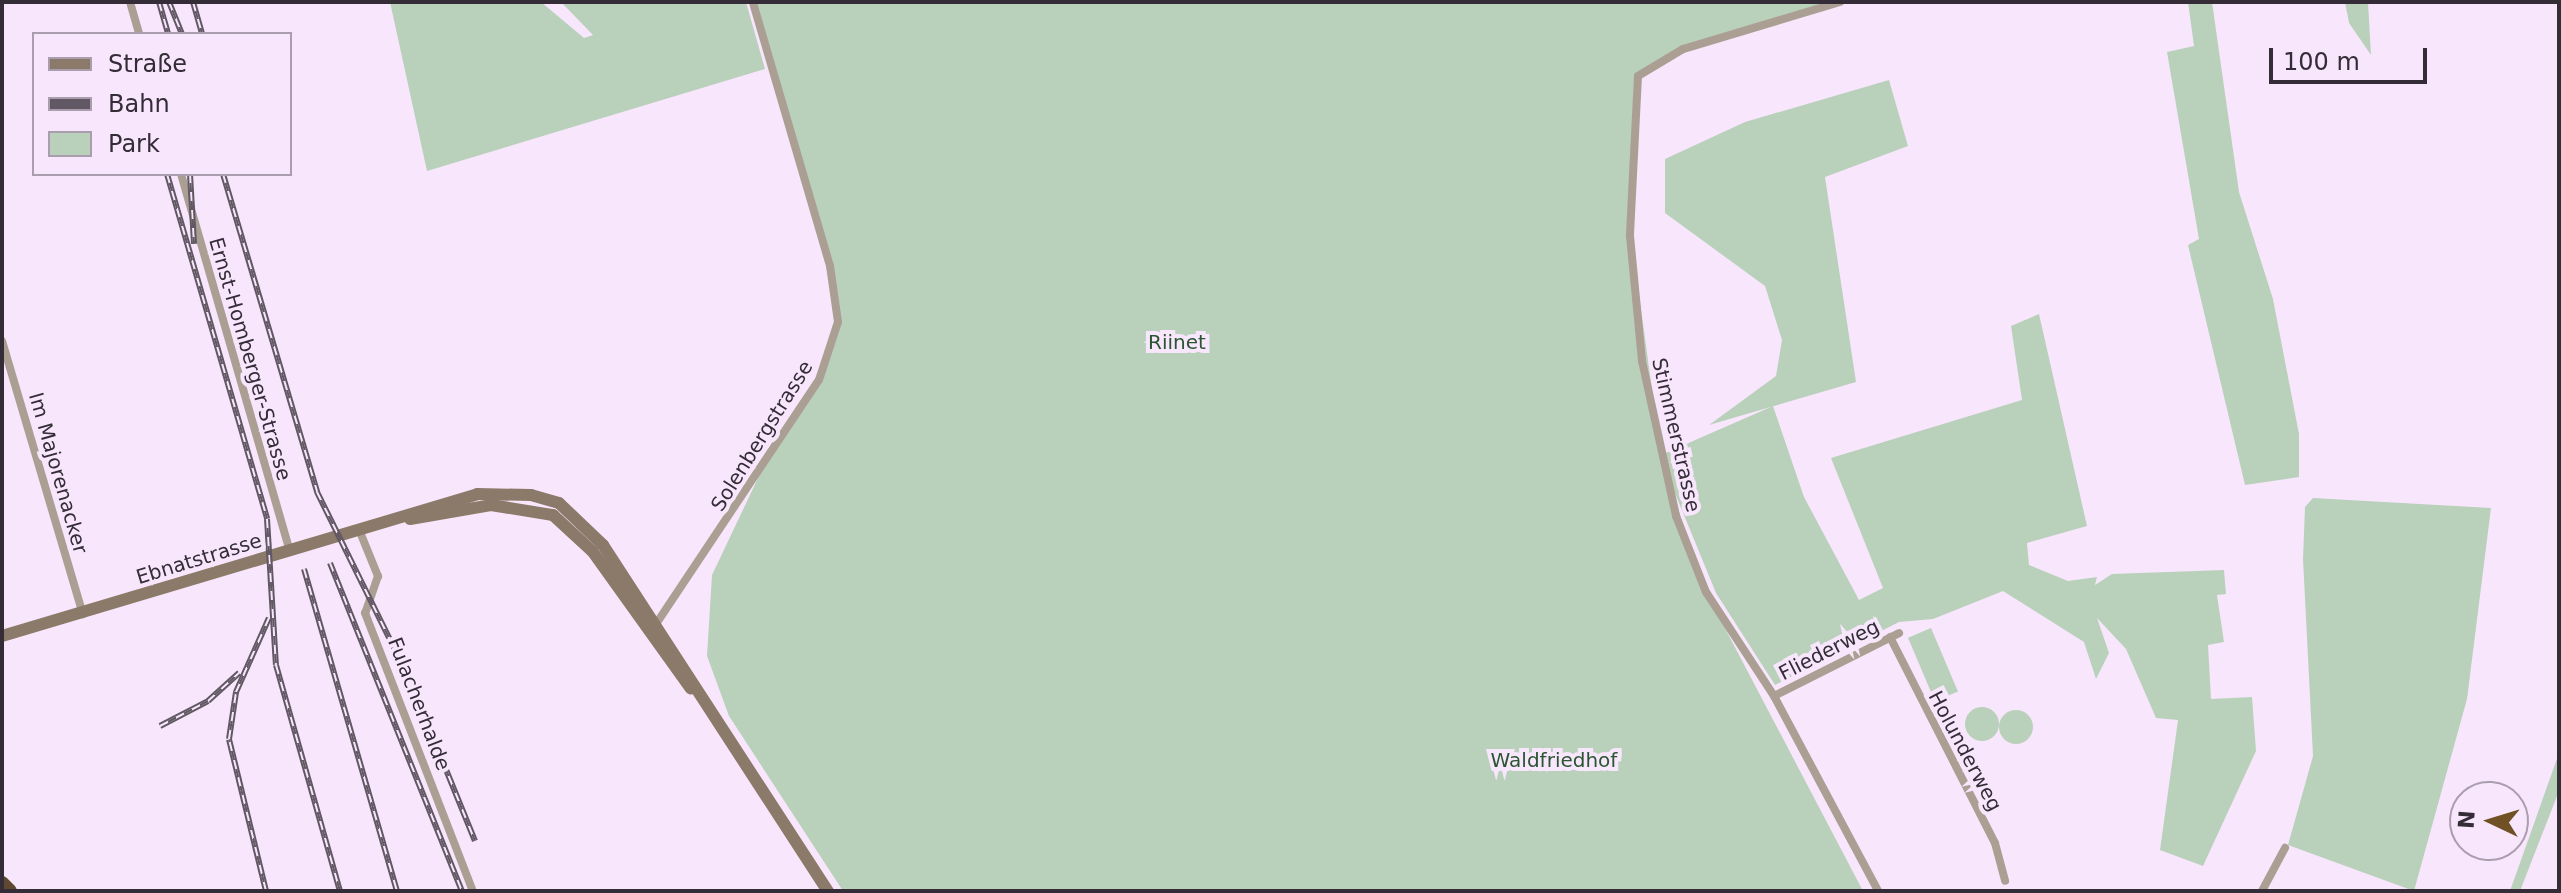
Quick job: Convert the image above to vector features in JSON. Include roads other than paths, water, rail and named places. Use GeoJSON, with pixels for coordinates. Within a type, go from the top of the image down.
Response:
{"type":"FeatureCollection","features":[{"type":"Feature","properties":{"kind":"highway"},"geometry":{"type":"LineString","coordinates":[[2,883],[10,891]]}},
{"type":"Feature","properties":{"kind":"street"},"geometry":{"type":"LineString","coordinates":[[130,2],[138,32]]}},
{"type":"Feature","properties":{"kind":"street","name":"Solenbergstrasse"},"geometry":{"type":"LineString","coordinates":[[651,629],[819,380],[838,322],[830,266],[753,2]]}},
{"type":"Feature","properties":{"kind":"street","name":"Stimmerstrasse"},"geometry":{"type":"LineString","coordinates":[[1840,2],[1683,49],[1634,80],[1630,236],[1660,455],[1706,592],[1774,696],[1878,891]]}},
{"type":"Feature","properties":{"kind":"street","name":"Ernst-Homberger-Strasse"},"geometry":{"type":"LineString","coordinates":[[182,176],[290,552]]}},
{"type":"Feature","properties":{"kind":"street","name":"Im Majorenacker"},"geometry":{"type":"LineString","coordinates":[[2,341],[83,614]]}},
{"type":"Feature","properties":{"kind":"street","name":"Ebnatstrasse"},"geometry":{"type":"LineString","coordinates":[[2,636],[408,519],[477,494],[515,491],[559,503],[603,545],[651,629],[828,891]]}},
{"type":"Feature","properties":{"kind":"street","name":"Fulacherhalde"},"geometry":{"type":"LineString","coordinates":[[360,532],[378,576],[365,613],[473,891]]}},
{"type":"Feature","properties":{"kind":"street","name":"Fliederweg"},"geometry":{"type":"LineString","coordinates":[[1774,696],[1894,635]]}},
{"type":"Feature","properties":{"kind":"street","name":"Holunderweg"},"geometry":{"type":"LineString","coordinates":[[1894,635],[1995,843],[2005,881]]}},
{"type":"Feature","properties":{"kind":"street"},"geometry":{"type":"LineString","coordinates":[[2262,891],[2285,848]]}},
{"type":"Feature","properties":{"kind":"railway"},"geometry":{"type":"LineString","coordinates":[[159,2],[167,32]]}},
{"type":"Feature","properties":{"kind":"railway"},"geometry":{"type":"LineString","coordinates":[[169,2],[181,32]]}},
{"type":"Feature","properties":{"kind":"railway"},"geometry":{"type":"LineString","coordinates":[[193,2],[201,32]]}},
{"type":"Feature","properties":{"kind":"railway"},"geometry":{"type":"LineString","coordinates":[[168,176],[267,519],[276,665],[340,891]]}},
{"type":"Feature","properties":{"kind":"railway"},"geometry":{"type":"LineString","coordinates":[[190,176],[194,244]]}},
{"type":"Feature","properties":{"kind":"railway"},"geometry":{"type":"LineString","coordinates":[[224,176],[317,492],[408,676],[475,841]]}},
{"type":"Feature","properties":{"kind":"railway"},"geometry":{"type":"LineString","coordinates":[[330,563],[462,891]]}},
{"type":"Feature","properties":{"kind":"railway"},"geometry":{"type":"LineString","coordinates":[[304,569],[397,891]]}},
{"type":"Feature","properties":{"kind":"railway"},"geometry":{"type":"LineString","coordinates":[[266,891],[229,739],[236,692],[269,618]]}},
{"type":"Feature","properties":{"kind":"railway"},"geometry":{"type":"LineString","coordinates":[[160,726],[208,701],[239,673]]}},
{"type":"Feature","properties":{"kind":"park label","name":"Riinet"},"geometry":{"type":"Point","coordinates":[1177,342]}},
{"type":"Feature","properties":{"kind":"park label","name":"Waldfriedhof"},"geometry":{"type":"Point","coordinates":[1554,760]}}]}
